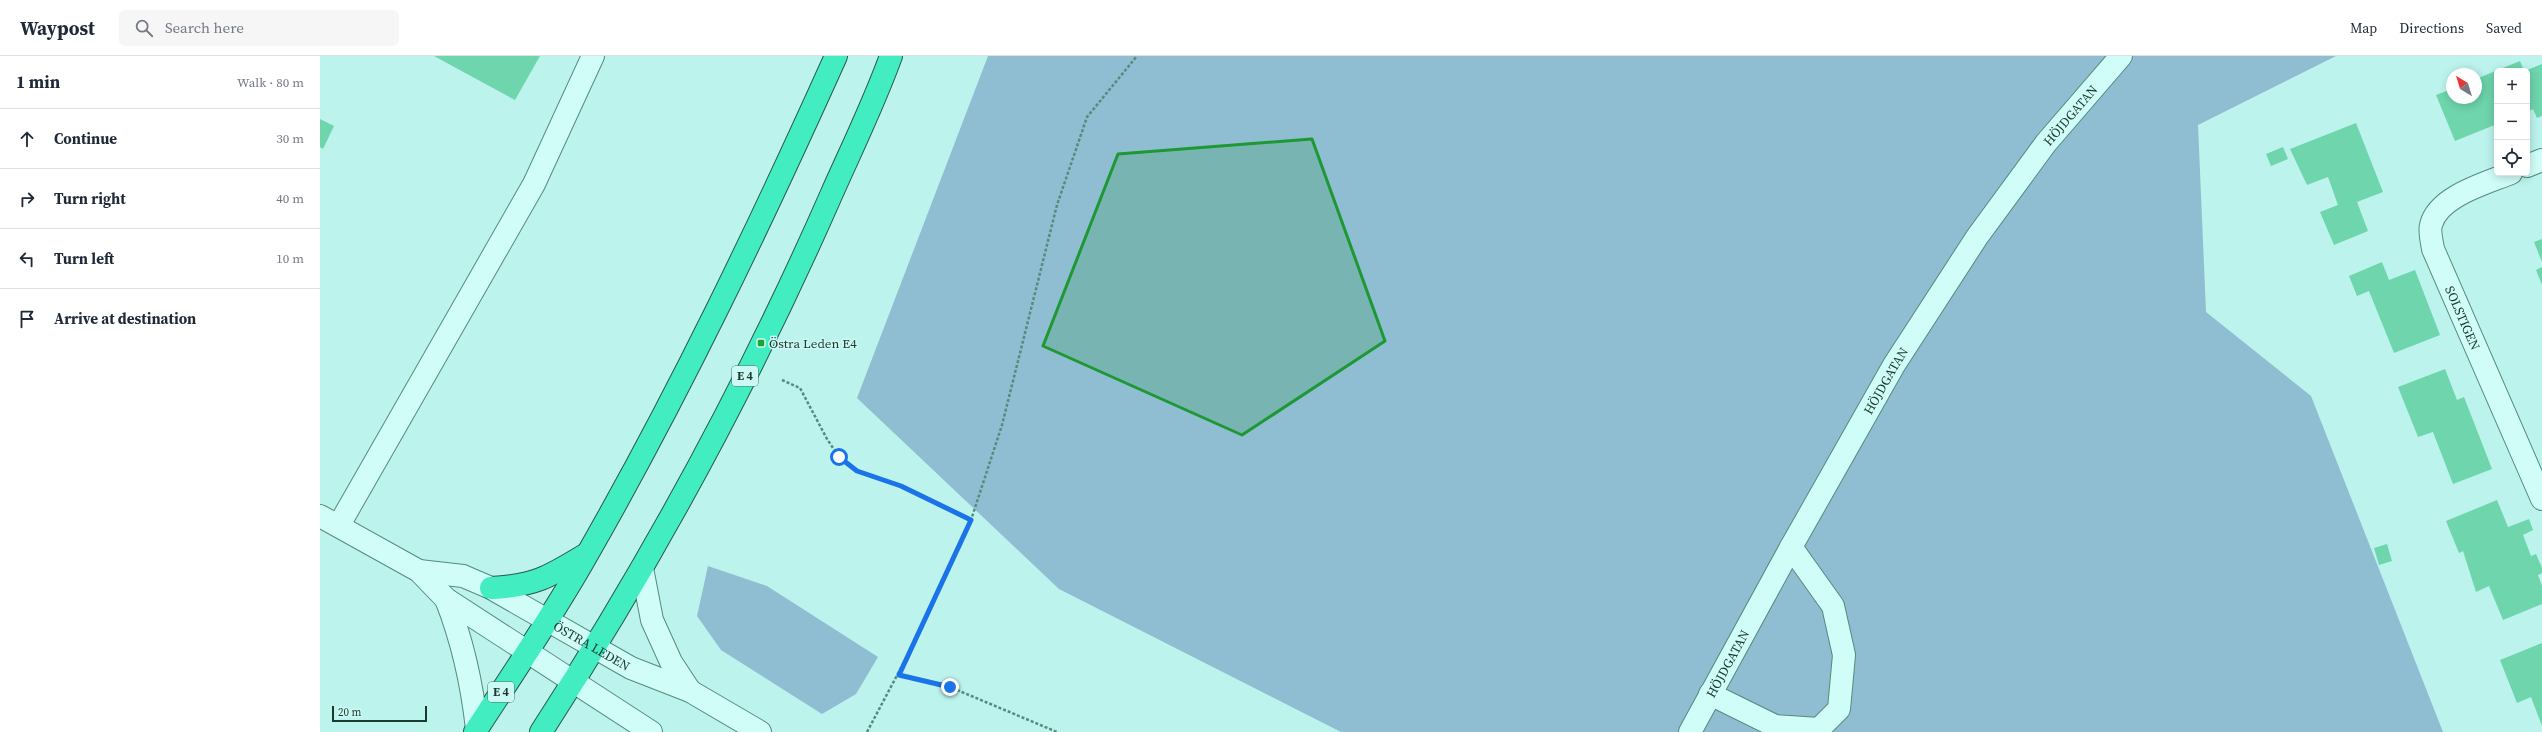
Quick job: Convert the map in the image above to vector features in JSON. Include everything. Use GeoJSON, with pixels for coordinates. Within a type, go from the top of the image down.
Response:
{"type":"FeatureCollection","features":[{"type":"Feature","properties":{"kind":"highway","name":"E 4"},"geometry":{"type":"LineString","coordinates":[[476,731],[588,553],[720,305],[836,56]]}},
{"type":"Feature","properties":{"kind":"highway","name":"E 4"},"geometry":{"type":"LineString","coordinates":[[541,732],[642,568],[724,418],[804,255],[891,56]]}},
{"type":"Feature","properties":{"kind":"highway"},"geometry":{"type":"LineString","coordinates":[[491,588],[519,587],[540,581],[588,553]]}},
{"type":"Feature","properties":{"kind":"street"},"geometry":{"type":"LineString","coordinates":[[329,521],[534,184],[593,56]]}},
{"type":"Feature","properties":{"kind":"street","name":"HÖJDGATAN"},"geometry":{"type":"LineString","coordinates":[[1690,732],[1791,546],[1894,365],[1977,237],[2046,143],[2121,56]]}},
{"type":"Feature","properties":{"kind":"street"},"geometry":{"type":"LineString","coordinates":[[2530,165],[2542,160]]}},
{"type":"Feature","properties":{"kind":"street","name":"SOLSTIGEN"},"geometry":{"type":"LineString","coordinates":[[2504,176],[2461,193],[2442,208],[2431,225],[2432,243],[2433,249],[2542,499]]}},
{"type":"Feature","properties":{"kind":"street","name":"ÖSTRA LEDEN"},"geometry":{"type":"LineString","coordinates":[[329,521],[419,571],[446,599],[651,732]]}},
{"type":"Feature","properties":{"kind":"street"},"geometry":{"type":"LineString","coordinates":[[1710,694],[1775,726],[1819,729],[1839,708],[1844,655],[1833,606],[1791,546]]}},
{"type":"Feature","properties":{"kind":"street"},"geometry":{"type":"LineString","coordinates":[[642,568],[652,620],[671,662],[690,691]]}},
{"type":"Feature","properties":{"kind":"street","name":"ÖSTRA LEDEN"},"geometry":{"type":"LineString","coordinates":[[419,571],[463,576],[491,588],[631,668],[690,691],[760,732]]}},
{"type":"Feature","properties":{"kind":"street","name":"ÖSTRA LEDEN"},"geometry":{"type":"LineString","coordinates":[[446,599],[457,626],[467,665],[476,731]]}},
{"type":"Feature","properties":{"kind":"path"},"geometry":{"type":"LineString","coordinates":[[867,732],[899,675],[971,520],[1002,425],[1056,205],[1087,117],[1137,56]]}},
{"type":"Feature","properties":{"kind":"path"},"geometry":{"type":"LineString","coordinates":[[782,380],[800,388],[827,439],[839,457],[857,471],[901,486],[971,520]]}},
{"type":"Feature","properties":{"kind":"path"},"geometry":{"type":"LineString","coordinates":[[899,675],[950,687],[1057,732]]}},
{"type":"Feature","properties":{"kind":"highlighted area"},"geometry":{"type":"Polygon","coordinates":[[[1312,139],[1385,341],[1242,435],[1043,346],[1118,154],[1312,139]]]}},
{"type":"Feature","properties":{"kind":"shaded area"},"geometry":{"type":"Polygon","coordinates":[[[988,56],[2336,56],[2198,125],[2206,312],[2311,396],[2443,732],[1341,732],[1059,589],[857,398],[988,56]]]}},
{"type":"Feature","properties":{"kind":"shaded area"},"geometry":{"type":"Polygon","coordinates":[[[708,566],[767,586],[878,657],[856,694],[822,714],[721,650],[697,616],[708,566]]]}},
{"type":"Feature","properties":{"kind":"building"},"geometry":{"type":"Polygon","coordinates":[[[434,56],[540,56],[515,100],[434,56]]]}},
{"type":"Feature","properties":{"kind":"building"},"geometry":{"type":"Polygon","coordinates":[[[2520,61],[2523,68],[2503,68],[2520,61]]]}},
{"type":"Feature","properties":{"kind":"building"},"geometry":{"type":"Polygon","coordinates":[[[2542,64],[2542,116],[2537,118],[2533,109],[2530,110],[2530,69],[2542,64]]]}},
{"type":"Feature","properties":{"kind":"building"},"geometry":{"type":"Polygon","coordinates":[[[2494,72],[2494,125],[2455,141],[2436,95],[2446,91],[2446,104],[2482,104],[2482,77],[2494,72]]]}},
{"type":"Feature","properties":{"kind":"building"},"geometry":{"type":"Polygon","coordinates":[[[320,119],[334,126],[323,149],[320,147],[320,119]]]}},
{"type":"Feature","properties":{"kind":"building"},"geometry":{"type":"Polygon","coordinates":[[[2356,123],[2383,192],[2357,202],[2368,231],[2334,245],[2320,212],[2338,205],[2328,177],[2307,185],[2290,149],[2356,123]]]}},
{"type":"Feature","properties":{"kind":"building"},"geometry":{"type":"Polygon","coordinates":[[[2283,147],[2288,159],[2271,166],[2266,154],[2283,147]]]}},
{"type":"Feature","properties":{"kind":"building"},"geometry":{"type":"Polygon","coordinates":[[[2542,239],[2542,262],[2534,242],[2542,239]]]}},
{"type":"Feature","properties":{"kind":"building"},"geometry":{"type":"Polygon","coordinates":[[[2382,262],[2389,280],[2415,270],[2440,335],[2394,353],[2369,291],[2357,296],[2349,276],[2382,262]]]}},
{"type":"Feature","properties":{"kind":"building"},"geometry":{"type":"Polygon","coordinates":[[[2542,267],[2542,285],[2536,270],[2542,267]]]}},
{"type":"Feature","properties":{"kind":"building"},"geometry":{"type":"Polygon","coordinates":[[[2445,369],[2457,400],[2464,397],[2492,469],[2453,484],[2433,432],[2418,437],[2398,387],[2445,369]]]}},
{"type":"Feature","properties":{"kind":"building"},"geometry":{"type":"Polygon","coordinates":[[[2497,500],[2508,527],[2529,519],[2533,530],[2523,535],[2531,556],[2536,554],[2542,568],[2542,573],[2538,575],[2542,586],[2542,604],[2503,620],[2489,586],[2476,592],[2463,551],[2459,553],[2446,521],[2497,500]]]}},
{"type":"Feature","properties":{"kind":"building"},"geometry":{"type":"Polygon","coordinates":[[[2387,544],[2392,561],[2379,565],[2374,548],[2387,544]]]}},
{"type":"Feature","properties":{"kind":"building"},"geometry":{"type":"Polygon","coordinates":[[[2542,643],[2542,726],[2531,697],[2517,703],[2500,660],[2542,643]]]}},
{"type":"Feature","properties":{"kind":"place","name":"Östra Leden E4"},"geometry":{"type":"Point","coordinates":[761,343]}},
{"type":"Feature","properties":{"kind":"route"},"geometry":{"type":"LineString","coordinates":[[839,457],[857,471],[901,486],[971,520],[899,675],[950,687]]}}]}
